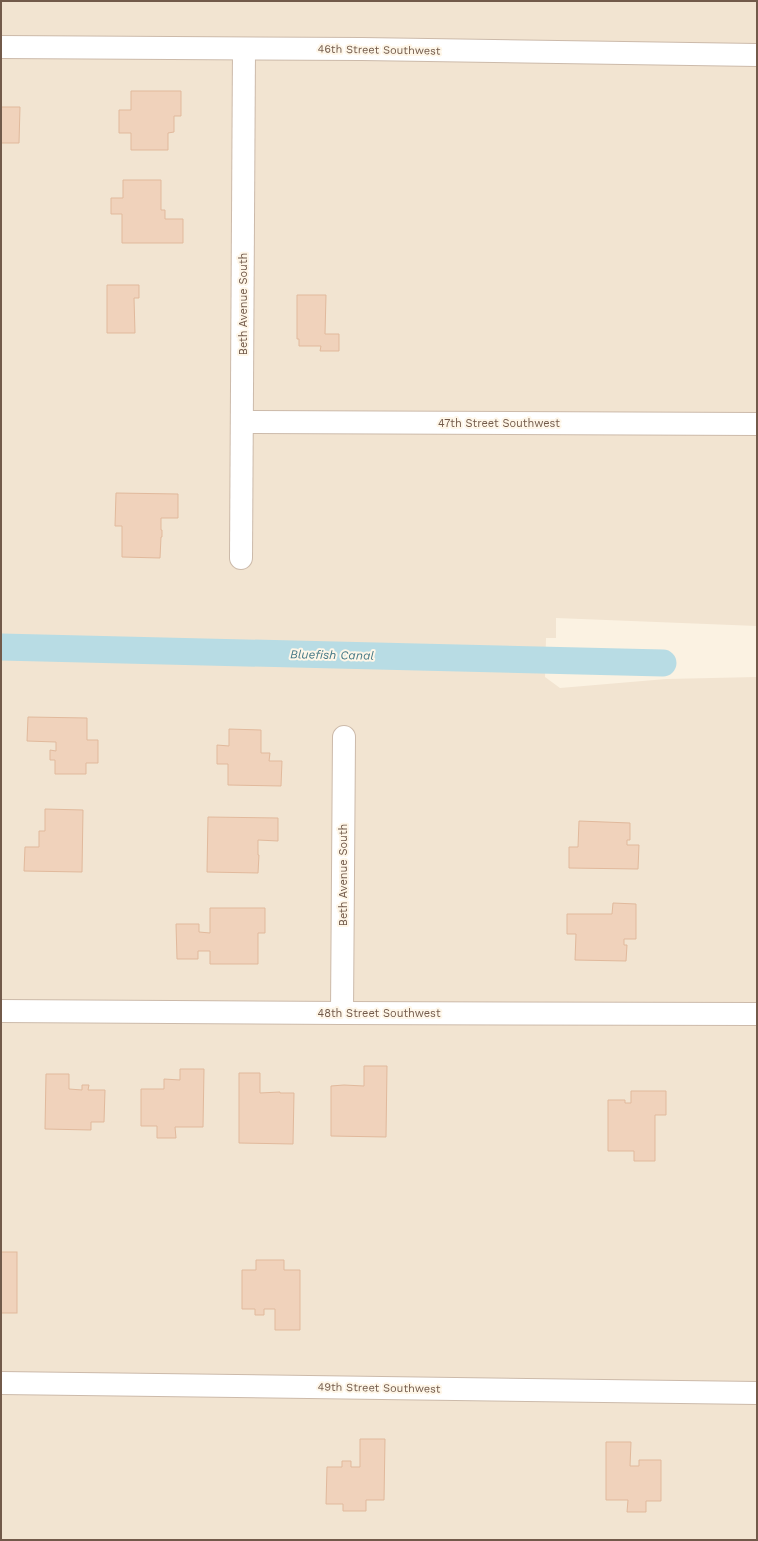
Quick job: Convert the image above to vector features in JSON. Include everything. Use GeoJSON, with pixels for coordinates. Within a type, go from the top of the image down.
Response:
{"type":"FeatureCollection","features":[{"type":"Feature","properties":{"kind":"street","name":"46th Street Southwest"},"geometry":{"type":"LineString","coordinates":[[1,47],[362,49],[757,54]]}},
{"type":"Feature","properties":{"kind":"street","name":"Beth Avenue South"},"geometry":{"type":"LineString","coordinates":[[241,558],[244,49]]}},
{"type":"Feature","properties":{"kind":"street","name":"47th Street Southwest"},"geometry":{"type":"LineString","coordinates":[[242,422],[757,424]]}},
{"type":"Feature","properties":{"kind":"street","name":"Beth Avenue South"},"geometry":{"type":"LineString","coordinates":[[342,1013],[344,737]]}},
{"type":"Feature","properties":{"kind":"street","name":"48th Street Southwest"},"geometry":{"type":"LineString","coordinates":[[1,1011],[757,1014]]}},
{"type":"Feature","properties":{"kind":"street","name":"49th Street Southwest"},"geometry":{"type":"LineString","coordinates":[[1,1382],[757,1392]]}},
{"type":"Feature","properties":{"kind":"shaded area"},"geometry":{"type":"Polygon","coordinates":[[[1,1],[757,1],[757,626],[556,618],[556,638],[546,638],[545,677],[560,688],[666,679],[757,677],[757,1540],[1,1540],[1,1]]]}},
{"type":"Feature","properties":{"kind":"building"},"geometry":{"type":"Polygon","coordinates":[[[131,91],[181,91],[181,116],[174,116],[174,132],[168,133],[168,150],[131,150],[131,133],[119,133],[119,110],[131,110],[131,91]]]}},
{"type":"Feature","properties":{"kind":"building"},"geometry":{"type":"Polygon","coordinates":[[[1,107],[20,107],[19,143],[1,143],[1,107]]]}},
{"type":"Feature","properties":{"kind":"building"},"geometry":{"type":"Polygon","coordinates":[[[123,180],[161,180],[161,210],[165,210],[165,219],[183,219],[183,243],[122,243],[122,214],[111,214],[111,198],[123,198],[123,180]]]}},
{"type":"Feature","properties":{"kind":"building"},"geometry":{"type":"Polygon","coordinates":[[[107,285],[139,285],[139,298],[134,298],[135,333],[107,333],[107,285]]]}},
{"type":"Feature","properties":{"kind":"building"},"geometry":{"type":"Polygon","coordinates":[[[297,295],[326,295],[325,334],[339,334],[339,351],[320,351],[321,346],[299,346],[299,339],[297,339],[297,295]]]}},
{"type":"Feature","properties":{"kind":"building"},"geometry":{"type":"Polygon","coordinates":[[[116,493],[178,494],[178,518],[161,518],[162,537],[160,558],[122,557],[122,526],[115,526],[116,493]]]}},
{"type":"Feature","properties":{"kind":"building"},"geometry":{"type":"Polygon","coordinates":[[[28,717],[87,718],[87,740],[98,740],[98,763],[86,763],[86,774],[55,774],[55,760],[50,760],[50,750],[56,751],[56,742],[27,741],[28,717]]]}},
{"type":"Feature","properties":{"kind":"building"},"geometry":{"type":"Polygon","coordinates":[[[229,729],[261,730],[261,753],[270,753],[269,761],[282,761],[281,786],[228,785],[228,764],[217,764],[217,745],[229,746],[229,729]]]}},
{"type":"Feature","properties":{"kind":"building"},"geometry":{"type":"Polygon","coordinates":[[[45,809],[83,810],[82,872],[24,871],[25,847],[39,847],[39,831],[45,831],[45,809]]]}},
{"type":"Feature","properties":{"kind":"building"},"geometry":{"type":"Polygon","coordinates":[[[208,817],[278,818],[278,841],[258,840],[258,873],[207,872],[208,817]]]}},
{"type":"Feature","properties":{"kind":"building"},"geometry":{"type":"Polygon","coordinates":[[[579,821],[630,823],[630,840],[627,840],[627,845],[639,845],[638,869],[569,868],[569,847],[578,847],[579,821]]]}},
{"type":"Feature","properties":{"kind":"building"},"geometry":{"type":"Polygon","coordinates":[[[613,903],[636,904],[636,939],[624,939],[624,945],[627,945],[626,961],[575,960],[576,934],[567,934],[567,914],[612,914],[613,903]]]}},
{"type":"Feature","properties":{"kind":"building"},"geometry":{"type":"Polygon","coordinates":[[[210,908],[265,908],[265,933],[258,933],[258,964],[210,964],[210,951],[198,951],[198,959],[177,959],[176,924],[199,924],[199,932],[210,933],[210,908]]]}},
{"type":"Feature","properties":{"kind":"building"},"geometry":{"type":"Polygon","coordinates":[[[364,1066],[387,1066],[386,1137],[331,1136],[331,1086],[364,1086],[364,1066]]]}},
{"type":"Feature","properties":{"kind":"building"},"geometry":{"type":"Polygon","coordinates":[[[180,1069],[204,1069],[203,1127],[175,1127],[176,1138],[157,1138],[157,1126],[141,1126],[141,1089],[164,1089],[164,1079],[180,1080],[180,1069]]]}},
{"type":"Feature","properties":{"kind":"building"},"geometry":{"type":"Polygon","coordinates":[[[239,1073],[260,1073],[260,1093],[294,1093],[293,1144],[239,1143],[239,1073]]]}},
{"type":"Feature","properties":{"kind":"building"},"geometry":{"type":"Polygon","coordinates":[[[46,1074],[69,1074],[69,1089],[82,1090],[82,1085],[89,1085],[88,1090],[105,1090],[104,1122],[91,1122],[91,1130],[45,1129],[46,1074]]]}},
{"type":"Feature","properties":{"kind":"building"},"geometry":{"type":"Polygon","coordinates":[[[631,1091],[666,1091],[666,1115],[655,1115],[655,1161],[634,1161],[634,1151],[608,1151],[608,1100],[625,1100],[625,1103],[631,1103],[631,1091]]]}},
{"type":"Feature","properties":{"kind":"building"},"geometry":{"type":"Polygon","coordinates":[[[1,1252],[17,1252],[17,1313],[1,1313],[1,1252]]]}},
{"type":"Feature","properties":{"kind":"building"},"geometry":{"type":"Polygon","coordinates":[[[256,1260],[284,1260],[284,1270],[300,1270],[300,1330],[275,1330],[275,1309],[264,1309],[264,1315],[255,1315],[255,1309],[242,1309],[242,1270],[256,1270],[256,1260]]]}},
{"type":"Feature","properties":{"kind":"building"},"geometry":{"type":"Polygon","coordinates":[[[360,1439],[385,1439],[384,1500],[366,1500],[366,1511],[343,1511],[343,1504],[326,1504],[327,1467],[342,1467],[342,1461],[351,1461],[351,1467],[360,1467],[360,1439]]]}},
{"type":"Feature","properties":{"kind":"building"},"geometry":{"type":"Polygon","coordinates":[[[606,1442],[631,1442],[630,1466],[639,1466],[639,1460],[661,1460],[661,1501],[646,1501],[646,1512],[627,1512],[628,1500],[606,1500],[606,1442]]]}},
{"type":"Feature","properties":{"kind":"waterway","name":"Bluefish Canal"},"geometry":{"type":"LineString","coordinates":[[1,647],[663,663]]}}]}
